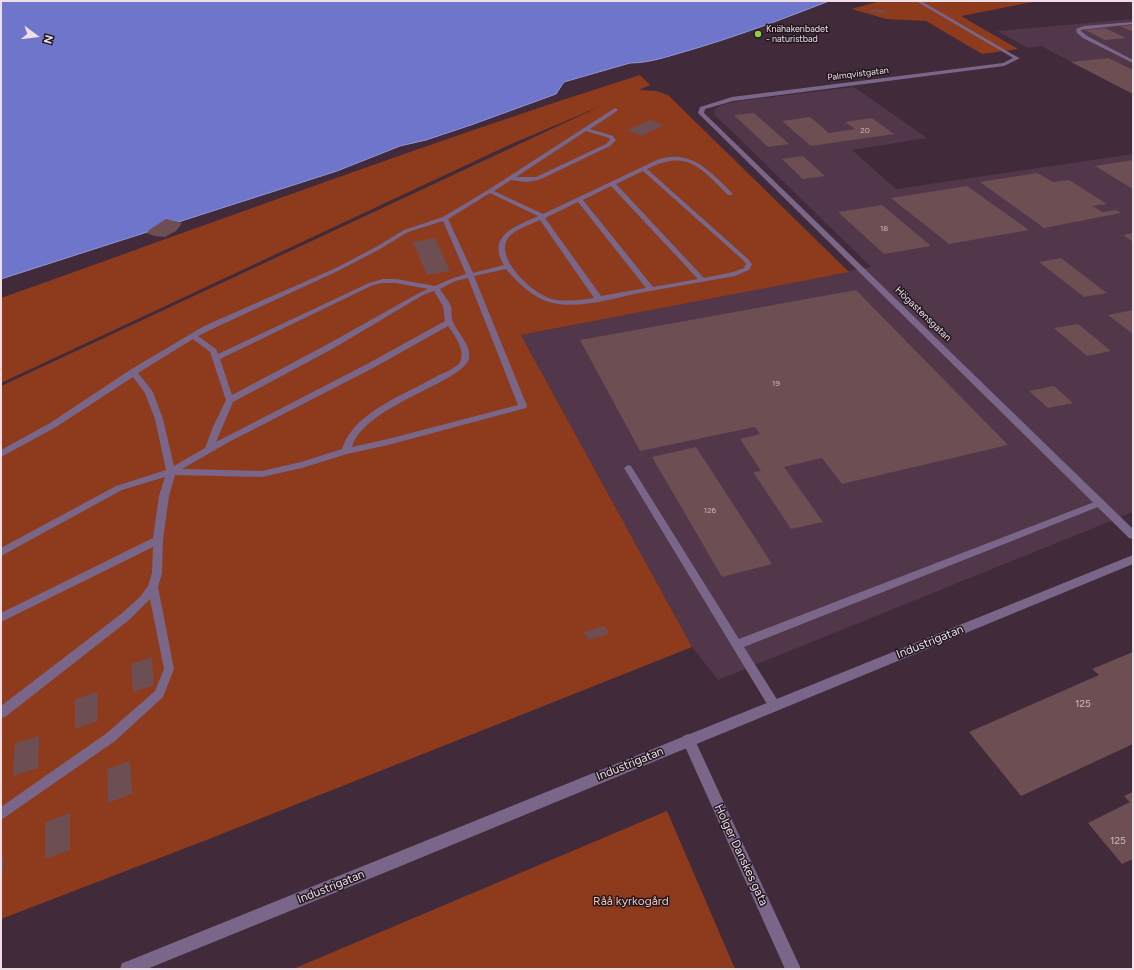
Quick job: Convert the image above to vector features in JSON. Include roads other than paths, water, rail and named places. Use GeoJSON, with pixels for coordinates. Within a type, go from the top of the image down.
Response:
{"type":"FeatureCollection","features":[{"type":"Feature","properties":{"kind":"street","name":"Palmqvistgatan"},"geometry":{"type":"LineString","coordinates":[[702,108],[732,99],[1004,64],[1017,58]]}},
{"type":"Feature","properties":{"kind":"street","name":"Högastensgatan"},"geometry":{"type":"LineString","coordinates":[[702,108],[701,112],[706,119],[1133,534]]}},
{"type":"Feature","properties":{"kind":"street","name":"Industrigatan"},"geometry":{"type":"LineString","coordinates":[[128,969],[396,861],[688,740],[1133,559]]}},
{"type":"Feature","properties":{"kind":"street","name":"Holger Danskes gata"},"geometry":{"type":"LineString","coordinates":[[688,740],[793,969]]}},
{"type":"Feature","properties":{"kind":"lane"},"geometry":{"type":"LineString","coordinates":[[918,1],[1017,58]]}},
{"type":"Feature","properties":{"kind":"lane"},"geometry":{"type":"LineString","coordinates":[[1133,22],[1084,26],[1078,29],[1078,32],[1085,37],[1133,62]]}},
{"type":"Feature","properties":{"kind":"lane"},"geometry":{"type":"LineString","coordinates":[[1,454],[53,424],[192,336],[256,305],[338,269],[406,231],[445,218],[511,178],[615,110]]}},
{"type":"Feature","properties":{"kind":"lane"},"geometry":{"type":"LineString","coordinates":[[511,178],[526,180],[537,179],[608,145],[613,140],[611,137],[584,129]]}},
{"type":"Feature","properties":{"kind":"lane"},"geometry":{"type":"LineString","coordinates":[[643,168],[748,262],[748,268],[742,272],[703,280],[599,299],[566,302],[545,300],[533,292],[504,260],[502,246],[505,238],[512,231],[643,168],[672,158],[684,158],[699,167],[730,194]]}},
{"type":"Feature","properties":{"kind":"lane"},"geometry":{"type":"LineString","coordinates":[[612,183],[703,280]]}},
{"type":"Feature","properties":{"kind":"lane"},"geometry":{"type":"LineString","coordinates":[[490,191],[542,216],[599,299]]}},
{"type":"Feature","properties":{"kind":"lane"},"geometry":{"type":"LineString","coordinates":[[579,199],[651,289]]}},
{"type":"Feature","properties":{"kind":"lane"},"geometry":{"type":"LineString","coordinates":[[1,552],[119,488],[148,478],[171,472],[262,474],[302,465],[346,451],[388,442],[523,406],[470,275],[445,218]]}},
{"type":"Feature","properties":{"kind":"lane"},"geometry":{"type":"LineString","coordinates":[[208,450],[230,400],[331,346],[420,294],[453,280],[509,266]]}},
{"type":"Feature","properties":{"kind":"lane"},"geometry":{"type":"LineString","coordinates":[[216,358],[371,284],[383,281],[396,281],[436,288],[447,306],[449,322],[462,345],[465,354],[464,360],[459,367],[369,418],[353,432],[346,444],[346,451]]}},
{"type":"Feature","properties":{"kind":"lane"},"geometry":{"type":"LineString","coordinates":[[171,472],[208,450],[372,366],[449,322]]}},
{"type":"Feature","properties":{"kind":"lane"},"geometry":{"type":"LineString","coordinates":[[192,336],[213,351],[230,400]]}},
{"type":"Feature","properties":{"kind":"lane"},"geometry":{"type":"LineString","coordinates":[[1,713],[125,617],[144,600],[153,587],[157,573],[158,540],[164,496],[171,472],[159,419],[149,392],[133,372]]}},
{"type":"Feature","properties":{"kind":"lane"},"geometry":{"type":"LineString","coordinates":[[628,468],[774,705]]}},
{"type":"Feature","properties":{"kind":"lane"},"geometry":{"type":"LineString","coordinates":[[737,645],[1100,503]]}},
{"type":"Feature","properties":{"kind":"lane"},"geometry":{"type":"LineString","coordinates":[[1,618],[158,540]]}},
{"type":"Feature","properties":{"kind":"lane"},"geometry":{"type":"LineString","coordinates":[[1,814],[110,737],[158,694],[169,669],[153,587]]}},
{"type":"Feature","properties":{"kind":"water"},"geometry":{"type":"Polygon","coordinates":[[[1,1],[829,1],[759,28],[705,46],[659,59],[630,63],[564,82],[556,94],[471,125],[426,140],[400,146],[337,171],[1,279],[1,1]]]}},
{"type":"Feature","properties":{"kind":"place","name":"Knähakenbadet - naturistbad"},"geometry":{"type":"Point","coordinates":[758,34]}},
{"type":"Feature","properties":{"kind":"park label","name":"Råå kyrkogård"},"geometry":{"type":"Point","coordinates":[631,901]}}]}
